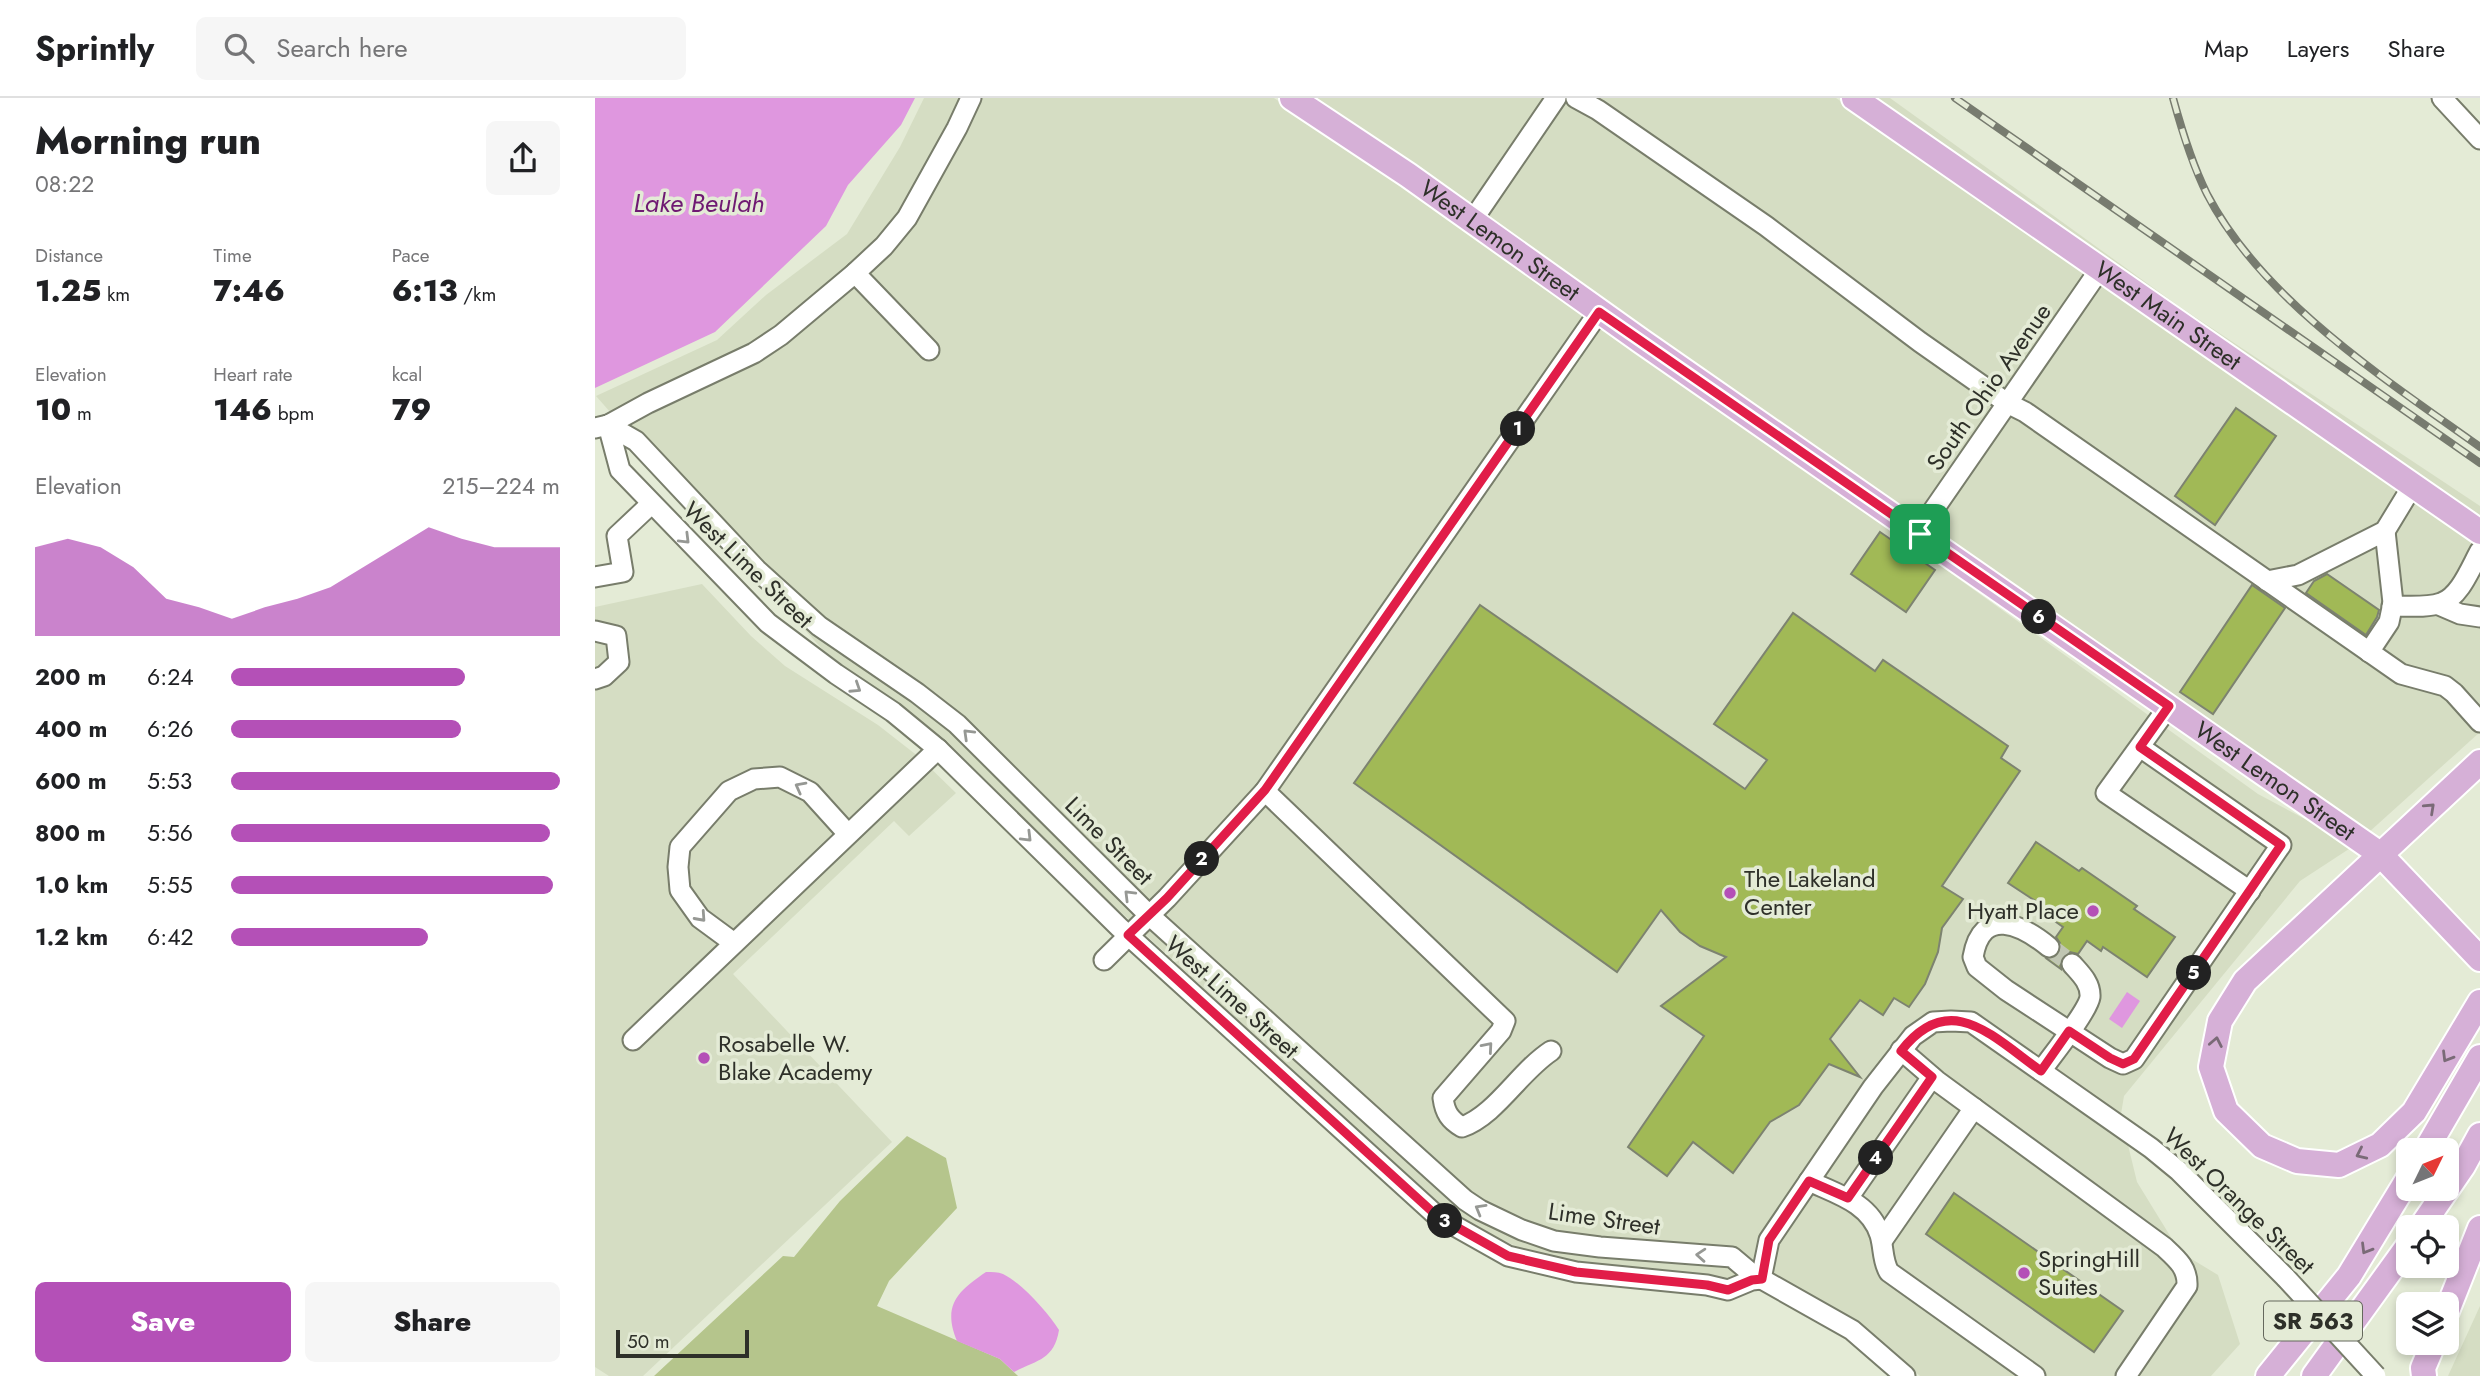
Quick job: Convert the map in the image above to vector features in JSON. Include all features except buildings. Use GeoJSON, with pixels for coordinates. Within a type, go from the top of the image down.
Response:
{"type":"FeatureCollection","features":[{"type":"Feature","properties":{"kind":"main road","name":"West Lemon Street"},"geometry":{"type":"LineString","coordinates":[[1292,98],[1472,220],[1599,312],[2380,854],[2472,951]]}},
{"type":"Feature","properties":{"kind":"main road","name":"West Main Street"},"geometry":{"type":"LineString","coordinates":[[1854,98],[2480,532]]}},
{"type":"Feature","properties":{"kind":"main road"},"geometry":{"type":"LineString","coordinates":[[2480,762],[2245,981],[2220,1021],[2211,1067],[2226,1111],[2262,1146],[2297,1161],[2339,1165],[2380,1145],[2414,1112],[2480,1002]]}},
{"type":"Feature","properties":{"kind":"main road"},"geometry":{"type":"LineString","coordinates":[[2433,1138],[2480,1057]]}},
{"type":"Feature","properties":{"kind":"main road"},"geometry":{"type":"LineString","coordinates":[[2429,1215],[2463,1166],[2480,1135]]}},
{"type":"Feature","properties":{"kind":"main road","name":"SR 563"},"geometry":{"type":"LineString","coordinates":[[2268,1376],[2349,1276],[2396,1199]]}},
{"type":"Feature","properties":{"kind":"main road"},"geometry":{"type":"LineString","coordinates":[[2455,1292],[2480,1228]]}},
{"type":"Feature","properties":{"kind":"main road","name":"SR 563"},"geometry":{"type":"LineString","coordinates":[[2314,1376],[2396,1263]]}},
{"type":"Feature","properties":{"kind":"main road"},"geometry":{"type":"LineString","coordinates":[[2424,1376],[2423,1368],[2428,1355]]}},
{"type":"Feature","properties":{"kind":"street"},"geometry":{"type":"LineString","coordinates":[[599,428],[754,353],[781,335],[855,273],[884,246],[907,218],[971,98]]}},
{"type":"Feature","properties":{"kind":"street"},"geometry":{"type":"LineString","coordinates":[[1472,220],[1556,98]]}},
{"type":"Feature","properties":{"kind":"street"},"geometry":{"type":"LineString","coordinates":[[1576,98],[1598,110],[1766,226],[1920,342],[2401,674],[2445,686],[2480,722]]}},
{"type":"Feature","properties":{"kind":"street"},"geometry":{"type":"LineString","coordinates":[[2442,98],[2480,139]]}},
{"type":"Feature","properties":{"kind":"street","name":"South Ohio Avenue"},"geometry":{"type":"LineString","coordinates":[[1920,534],[1930,515],[2100,269]]}},
{"type":"Feature","properties":{"kind":"street"},"geometry":{"type":"LineString","coordinates":[[855,273],[929,350]]}},
{"type":"Feature","properties":{"kind":"street"},"geometry":{"type":"LineString","coordinates":[[1104,960],[1167,898],[1265,790],[1599,312]]}},
{"type":"Feature","properties":{"kind":"street","name":"West Lime Street"},"geometry":{"type":"LineString","coordinates":[[599,428],[620,470],[768,623],[835,674],[893,712],[938,749],[1128,935],[1437,1216],[1508,1256],[1576,1272],[1707,1285],[1728,1290],[1752,1280],[1762,1279]]}},
{"type":"Feature","properties":{"kind":"street","name":"Lime Street"},"geometry":{"type":"LineString","coordinates":[[599,428],[636,441],[757,570],[819,626],[917,693],[957,724],[1149,914],[1459,1195],[1480,1210],[1522,1230],[1554,1241],[1732,1257],[1762,1279]]}},
{"type":"Feature","properties":{"kind":"street"},"geometry":{"type":"LineString","coordinates":[[2267,581],[2298,575],[2385,531],[2413,485]]}},
{"type":"Feature","properties":{"kind":"street"},"geometry":{"type":"LineString","coordinates":[[595,577],[623,572],[617,536],[652,504]]}},
{"type":"Feature","properties":{"kind":"street"},"geometry":{"type":"LineString","coordinates":[[2369,652],[2389,622],[2392,606],[2385,531]]}},
{"type":"Feature","properties":{"kind":"street"},"geometry":{"type":"LineString","coordinates":[[2392,606],[2439,604],[2447,601],[2456,592],[2480,551]]}},
{"type":"Feature","properties":{"kind":"street"},"geometry":{"type":"LineString","coordinates":[[2439,604],[2460,614],[2480,617]]}},
{"type":"Feature","properties":{"kind":"street"},"geometry":{"type":"LineString","coordinates":[[595,631],[616,636],[619,662],[604,677],[595,678]]}},
{"type":"Feature","properties":{"kind":"street"},"geometry":{"type":"LineString","coordinates":[[2169,706],[2106,793],[2250,891]]}},
{"type":"Feature","properties":{"kind":"street"},"geometry":{"type":"LineString","coordinates":[[2049,947],[2018,926],[2002,924],[1990,928],[1980,937],[1973,957],[1977,967],[1992,980],[2123,1064],[2134,1059],[2281,845],[2140,747]]}},
{"type":"Feature","properties":{"kind":"street"},"geometry":{"type":"LineString","coordinates":[[633,1041],[938,749]]}},
{"type":"Feature","properties":{"kind":"street"},"geometry":{"type":"LineString","coordinates":[[734,943],[700,918],[680,890],[678,867],[680,847],[729,791],[754,779],[780,777],[810,792],[848,834]]}},
{"type":"Feature","properties":{"kind":"street"},"geometry":{"type":"LineString","coordinates":[[1265,790],[1505,1021],[1501,1031],[1443,1098],[1444,1109],[1451,1121],[1462,1127],[1477,1122],[1534,1062],[1551,1051]]}},
{"type":"Feature","properties":{"kind":"street"},"geometry":{"type":"LineString","coordinates":[[2041,1071],[2090,999],[2085,979],[2071,964]]}},
{"type":"Feature","properties":{"kind":"street","name":"West Orange Street"},"geometry":{"type":"LineString","coordinates":[[1762,1279],[1769,1240],[1858,1108],[1913,1036],[1933,1022],[1971,1022],[2179,1171],[2286,1278],[2376,1376]]}},
{"type":"Feature","properties":{"kind":"street"},"geometry":{"type":"LineString","coordinates":[[1901,1051],[1932,1077],[2164,1247],[2184,1267],[2187,1286],[2126,1376]]}},
{"type":"Feature","properties":{"kind":"street"},"geometry":{"type":"LineString","coordinates":[[1848,1198],[1932,1077]]}},
{"type":"Feature","properties":{"kind":"street"},"geometry":{"type":"LineString","coordinates":[[1882,1241],[1975,1108]]}},
{"type":"Feature","properties":{"kind":"street"},"geometry":{"type":"LineString","coordinates":[[1809,1181],[1848,1198],[1870,1216],[1878,1228],[1884,1263],[1889,1272],[2035,1376]]}},
{"type":"Feature","properties":{"kind":"street"},"geometry":{"type":"LineString","coordinates":[[1762,1279],[1852,1330],[1905,1376]]}},
{"type":"Feature","properties":{"kind":"shaded area"},"geometry":{"type":"Polygon","coordinates":[[[924,98],[960,98],[918,181],[899,213],[877,240],[775,328],[750,345],[611,413],[596,396],[717,340],[766,295],[847,234],[900,147],[924,98]]]}},
{"type":"Feature","properties":{"kind":"shaded area"},"geometry":{"type":"Polygon","coordinates":[[[981,98],[1274,98],[1402,183],[1714,403],[2258,794],[2335,835],[2352,847],[2300,881],[2124,1096],[2121,1114],[1977,1014],[1953,1011],[1933,1013],[1905,1030],[1865,1082],[1761,1235],[1754,1262],[1734,1247],[1557,1231],[1486,1202],[1400,1129],[1156,907],[965,717],[825,618],[764,563],[644,434],[628,425],[759,361],[915,222],[966,132],[981,98]]]}},
{"type":"Feature","properties":{"kind":"shaded area"},"geometry":{"type":"Polygon","coordinates":[[[1310,98],[1544,98],[1470,207],[1310,98]]]}},
{"type":"Feature","properties":{"kind":"shaded area"},"geometry":{"type":"Polygon","coordinates":[[[1567,98],[1836,98],[2086,272],[1917,520],[1485,218],[1567,98]]]}},
{"type":"Feature","properties":{"kind":"shaded area"},"geometry":{"type":"Polygon","coordinates":[[[1873,98],[1890,98],[2180,307],[2480,506],[2480,520],[1873,98]]]}},
{"type":"Feature","properties":{"kind":"shaded area"},"geometry":{"type":"Polygon","coordinates":[[[2102,283],[2480,544],[2480,732],[2368,833],[1932,531],[2102,283]]]}},
{"type":"Feature","properties":{"kind":"shaded area","name":"Rosabelle W. Blake Academy"},"geometry":{"type":"Polygon","coordinates":[[[702,584],[751,636],[785,666],[878,725],[919,757],[956,793],[909,836],[894,821],[733,974],[892,1142],[643,1376],[609,1376],[595,1367],[595,607],[702,584]]]}},
{"type":"Feature","properties":{"kind":"shaded area"},"geometry":{"type":"Polygon","coordinates":[[[796,620],[911,701],[950,732],[1141,922],[1386,1144],[1474,1219],[1517,1239],[1551,1250],[1598,1257],[1727,1267],[1738,1276],[1728,1280],[1579,1263],[1524,1249],[1496,1238],[1444,1208],[1090,884],[945,741],[900,704],[823,650],[796,620]]]}},
{"type":"Feature","properties":{"kind":"shaded area"},"geometry":{"type":"Polygon","coordinates":[[[1935,1032],[1967,1032],[2128,1145],[2137,1182],[2180,1252],[2218,1275],[2240,1344],[2211,1376],[1920,1376],[1859,1322],[1772,1273],[1777,1243],[1880,1092],[1919,1042],[1935,1032]]]}},
{"type":"Feature","properties":{"kind":"shaded area"},"geometry":{"type":"Polygon","coordinates":[[[2480,1306],[2480,1376],[2448,1376],[2480,1306]]]}},
{"type":"Feature","properties":{"kind":"green space"},"geometry":{"type":"Polygon","coordinates":[[[907,1136],[946,1158],[957,1208],[889,1281],[877,1306],[1000,1359],[1018,1376],[654,1376],[783,1256],[794,1257],[840,1201],[907,1136]]]}},
{"type":"Feature","properties":{"kind":"water","name":"Lake Beulah"},"geometry":{"type":"Polygon","coordinates":[[[595,98],[915,98],[901,125],[848,185],[826,226],[715,332],[595,388],[595,98]]]}},
{"type":"Feature","properties":{"kind":"water"},"geometry":{"type":"Polygon","coordinates":[[[2127,992],[2140,1001],[2122,1028],[2109,1019],[2127,992]]]}},
{"type":"Feature","properties":{"kind":"water"},"geometry":{"type":"Polygon","coordinates":[[[986,1272],[1003,1274],[1018,1284],[1059,1330],[1057,1340],[1049,1353],[1014,1372],[1000,1359],[957,1341],[953,1328],[951,1318],[955,1300],[986,1272]]]}},
{"type":"Feature","properties":{"kind":"tunnel"},"geometry":{"type":"LineString","coordinates":[[2049,947],[2072,964]]}},
{"type":"Feature","properties":{"kind":"railway"},"geometry":{"type":"LineString","coordinates":[[1955,98],[2480,463]]}},
{"type":"Feature","properties":{"kind":"railway"},"geometry":{"type":"LineString","coordinates":[[2173,98],[2188,147],[2207,194],[2231,233],[2259,269],[2293,303],[2366,365],[2480,447]]}},
{"type":"Feature","properties":{"kind":"place","name":"The Lakeland Center"},"geometry":{"type":"Point","coordinates":[1730,893]}},
{"type":"Feature","properties":{"kind":"place","name":"Hyatt Place"},"geometry":{"type":"Point","coordinates":[2093,911]}},
{"type":"Feature","properties":{"kind":"place","name":"Rosabelle W. Blake Academy"},"geometry":{"type":"Point","coordinates":[704,1058]}},
{"type":"Feature","properties":{"kind":"place","name":"SpringHill Suites"},"geometry":{"type":"Point","coordinates":[2024,1273]}},
{"type":"Feature","properties":{"kind":"route"},"geometry":{"type":"LineString","coordinates":[[1599,312],[1920,534],[2169,706],[2140,747],[2281,845],[2134,1059],[2123,1064],[2069,1031],[2041,1071],[1971,1022],[1933,1022],[1913,1036],[1901,1051],[1932,1077],[1848,1198],[1809,1181],[1769,1240],[1762,1279],[1752,1280],[1728,1290],[1707,1285],[1576,1272],[1508,1256],[1461,1231],[1437,1216],[1128,935],[1167,898],[1265,790],[1599,312]]}}]}
